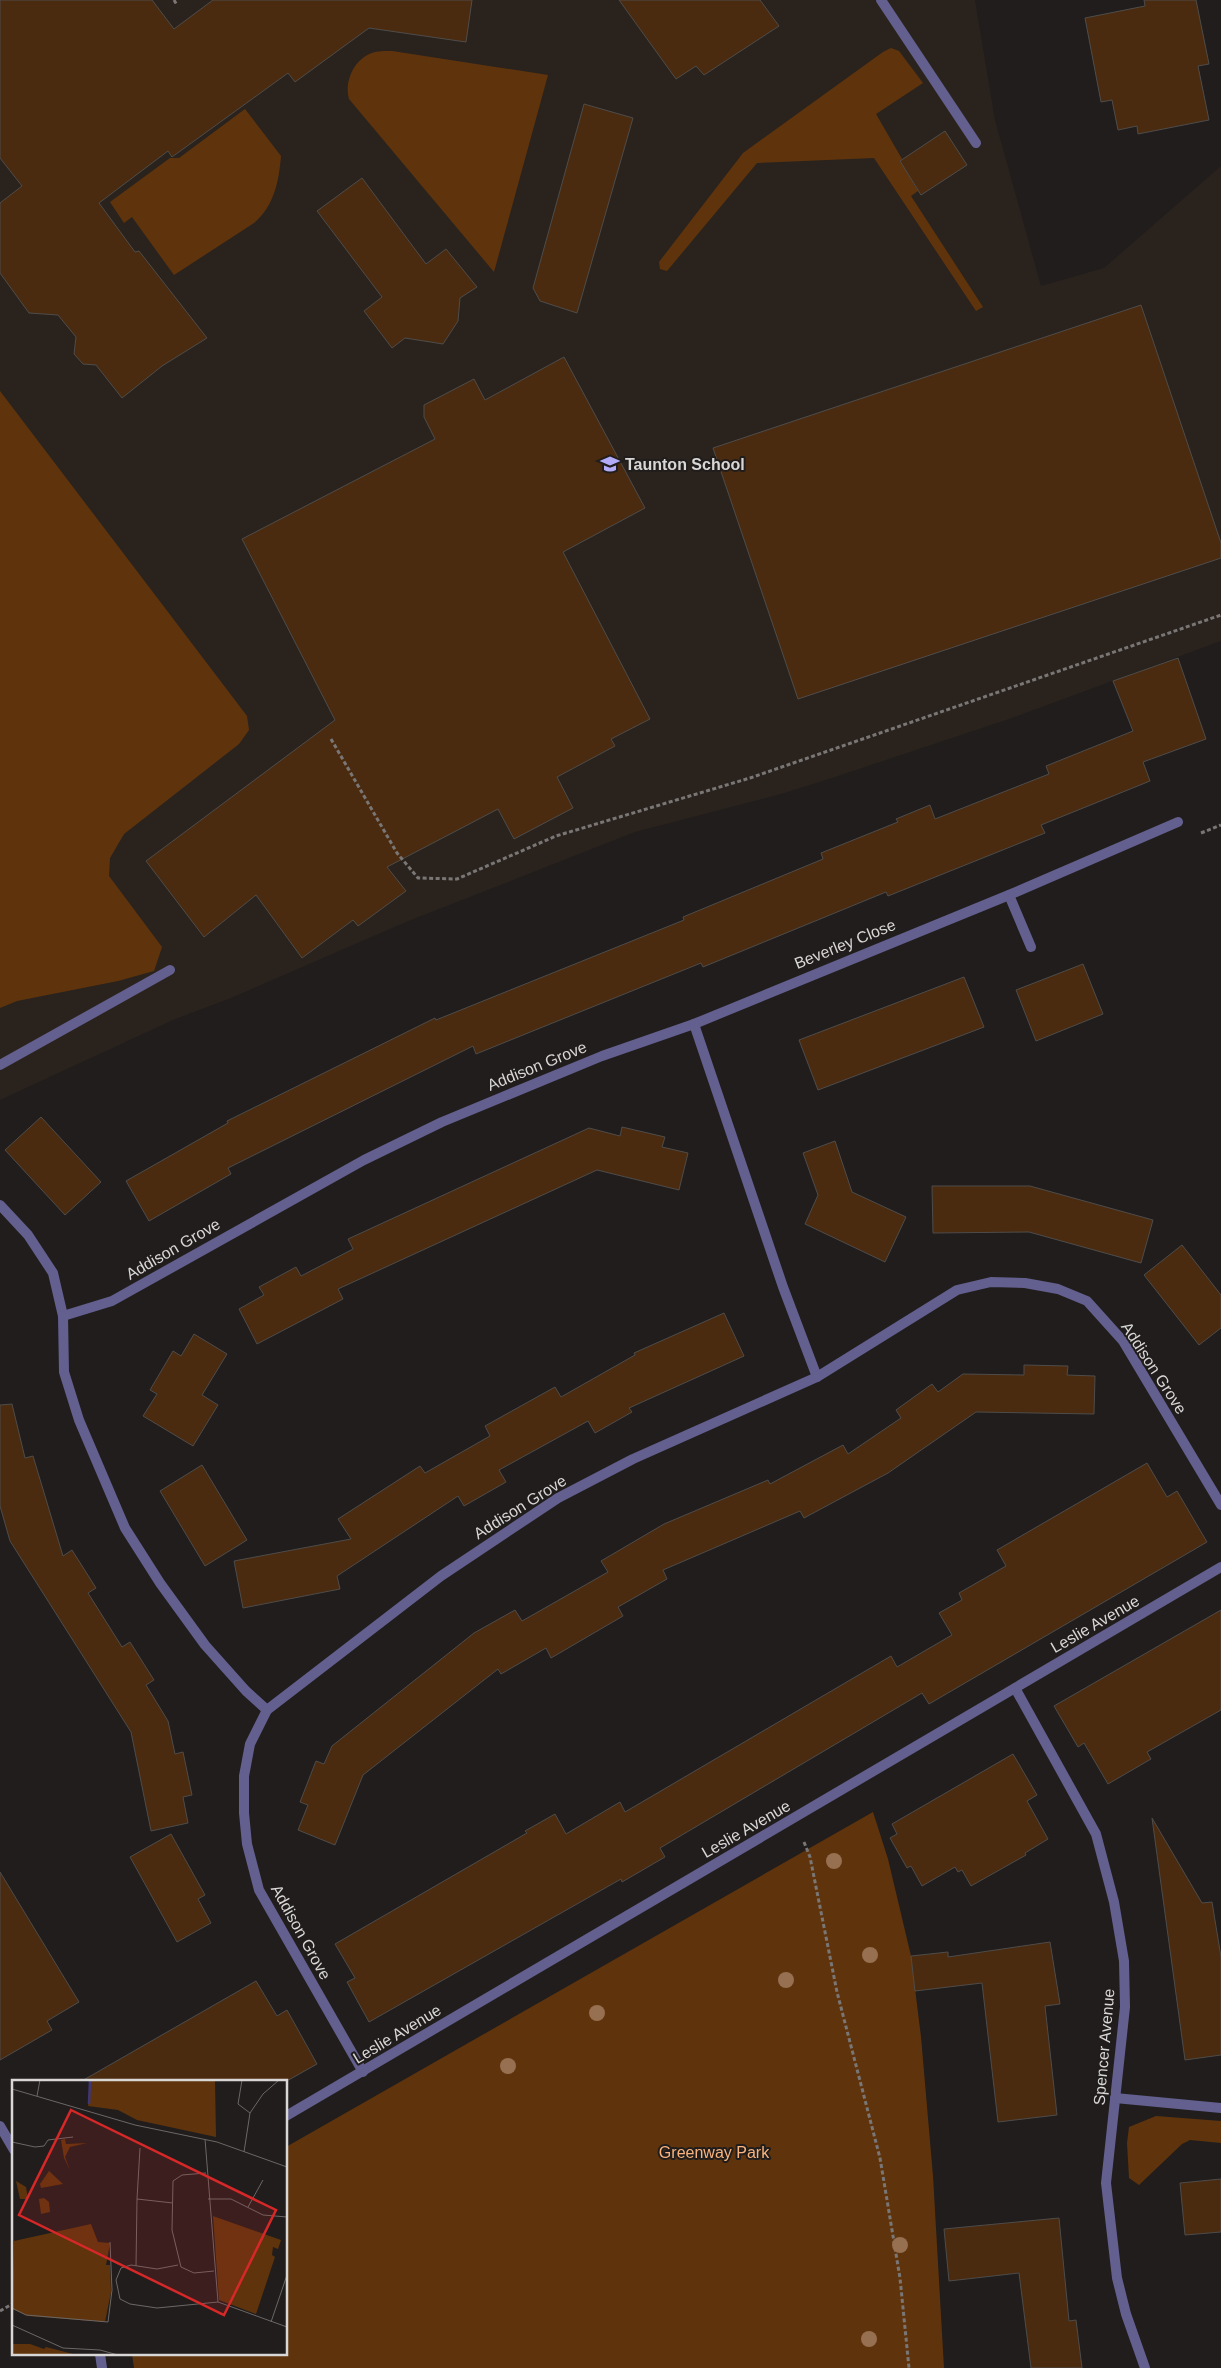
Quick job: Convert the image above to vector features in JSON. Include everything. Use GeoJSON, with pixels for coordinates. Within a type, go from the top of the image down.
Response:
{"type":"FeatureCollection","features":[{"type":"Feature","properties":{"kind":"street"},"geometry":{"type":"LineString","coordinates":[[881,0],[976,143]]}},
{"type":"Feature","properties":{"kind":"street","name":"Beverley Close"},"geometry":{"type":"LineString","coordinates":[[694,1024],[1178,822]]}},
{"type":"Feature","properties":{"kind":"street"},"geometry":{"type":"LineString","coordinates":[[1009,894],[1031,947]]}},
{"type":"Feature","properties":{"kind":"street"},"geometry":{"type":"LineString","coordinates":[[0,1065],[170,970]]}},
{"type":"Feature","properties":{"kind":"street"},"geometry":{"type":"LineString","coordinates":[[694,1024],[783,1287],[817,1377]]}},
{"type":"Feature","properties":{"kind":"street","name":"Addison Grove"},"geometry":{"type":"LineString","coordinates":[[63,1316],[112,1301],[364,1160],[442,1122],[602,1056],[694,1024]]}},
{"type":"Feature","properties":{"kind":"street"},"geometry":{"type":"LineString","coordinates":[[0,1205],[28,1235],[53,1273],[63,1316],[64,1372],[79,1420],[125,1528],[160,1583],[205,1645],[246,1691],[266,1710]]}},
{"type":"Feature","properties":{"kind":"street","name":"Addison Grove"},"geometry":{"type":"LineString","coordinates":[[362,2072],[259,1890],[247,1844],[244,1813],[244,1776],[250,1744],[266,1710],[441,1576],[558,1498],[633,1458],[817,1377],[957,1290],[991,1282],[1025,1284],[1058,1289],[1087,1301],[1123,1341],[1221,1505]]}},
{"type":"Feature","properties":{"kind":"street","name":"Leslie Avenue"},"geometry":{"type":"LineString","coordinates":[[288,2115],[1221,1567]]}},
{"type":"Feature","properties":{"kind":"street","name":"Spencer Avenue"},"geometry":{"type":"LineString","coordinates":[[1015,1688],[1096,1834],[1107,1871],[1124,1961],[1125,2007],[1106,2183],[1118,2278],[1126,2314],[1145,2368]]}},
{"type":"Feature","properties":{"kind":"street"},"geometry":{"type":"LineString","coordinates":[[1115,2098],[1221,2108]]}},
{"type":"Feature","properties":{"kind":"street"},"geometry":{"type":"LineString","coordinates":[[0,2126],[12,2147]]}},
{"type":"Feature","properties":{"kind":"path"},"geometry":{"type":"LineString","coordinates":[[174,0],[177,5]]}},
{"type":"Feature","properties":{"kind":"path"},"geometry":{"type":"LineString","coordinates":[[331,739],[397,853],[418,878],[458,879],[556,836],[750,778],[1221,614]]}},
{"type":"Feature","properties":{"kind":"path"},"geometry":{"type":"LineString","coordinates":[[795,1818],[810,1857],[837,1992],[880,2158],[900,2278],[909,2368]]}},
{"type":"Feature","properties":{"kind":"path"},"geometry":{"type":"LineString","coordinates":[[0,2311],[12,2304]]}},
{"type":"Feature","properties":{"kind":"shaded area","name":"Taunton School"},"geometry":{"type":"Polygon","coordinates":[[[0,0],[975,0],[995,120],[1041,286],[1104,268],[1221,166],[1221,641],[1012,718],[829,779],[781,794],[635,832],[406,922],[231,998],[173,1020],[0,1100],[0,0]]]}},
{"type":"Feature","properties":{"kind":"green space"},"geometry":{"type":"Polygon","coordinates":[[[891,48],[899,51],[923,83],[876,114],[918,191],[911,196],[983,307],[976,311],[874,158],[757,163],[667,271],[660,269],[659,262],[743,153],[891,48]]]}},
{"type":"Feature","properties":{"kind":"green space"},"geometry":{"type":"Polygon","coordinates":[[[392,51],[548,75],[494,272],[349,99],[349,79],[360,60],[374,52],[392,51]]]}},
{"type":"Feature","properties":{"kind":"green space"},"geometry":{"type":"Polygon","coordinates":[[[245,109],[281,156],[277,184],[271,201],[254,223],[174,275],[132,217],[124,223],[110,202],[170,158],[179,158],[245,109]]]}},
{"type":"Feature","properties":{"kind":"green space"},"geometry":{"type":"Polygon","coordinates":[[[0,391],[247,716],[249,730],[239,744],[124,834],[110,858],[109,876],[162,947],[154,971],[118,981],[17,1001],[0,1008],[0,391]]]}},
{"type":"Feature","properties":{"kind":"green space","name":"Greenway Park"},"geometry":{"type":"Polygon","coordinates":[[[873,1812],[888,1859],[911,1956],[921,2037],[933,2176],[944,2368],[134,2368],[132,2356],[288,2356],[288,2146],[873,1812]]]}},
{"type":"Feature","properties":{"kind":"green space"},"geometry":{"type":"Polygon","coordinates":[[[1156,2116],[1221,2121],[1221,2143],[1190,2140],[1182,2144],[1139,2185],[1129,2178],[1127,2143],[1129,2127],[1156,2116]]]}},
{"type":"Feature","properties":{"kind":"building"},"geometry":{"type":"Polygon","coordinates":[[[0,0],[152,0],[174,29],[213,0],[472,0],[466,42],[369,28],[295,82],[288,73],[172,157],[168,151],[99,203],[135,252],[139,251],[207,338],[162,366],[122,398],[96,365],[83,364],[74,354],[76,337],[58,315],[29,313],[0,273],[0,203],[22,186],[0,158],[0,0]]]}},
{"type":"Feature","properties":{"kind":"building"},"geometry":{"type":"Polygon","coordinates":[[[619,0],[760,0],[779,26],[704,75],[696,66],[676,79],[619,0]]]}},
{"type":"Feature","properties":{"kind":"building"},"geometry":{"type":"Polygon","coordinates":[[[1144,0],[1196,0],[1209,64],[1198,66],[1209,120],[1138,134],[1137,126],[1118,130],[1112,100],[1101,102],[1085,18],[1145,6],[1144,0]]]}},
{"type":"Feature","properties":{"kind":"building"},"geometry":{"type":"Polygon","coordinates":[[[584,104],[633,118],[577,313],[540,301],[533,288],[584,104]]]}},
{"type":"Feature","properties":{"kind":"building"},"geometry":{"type":"Polygon","coordinates":[[[945,131],[967,165],[921,195],[900,161],[945,131]]]}},
{"type":"Feature","properties":{"kind":"building"},"geometry":{"type":"Polygon","coordinates":[[[362,178],[426,264],[446,249],[477,287],[460,298],[458,321],[443,344],[405,338],[392,348],[364,311],[382,297],[317,211],[362,178]]]}},
{"type":"Feature","properties":{"kind":"building"},"geometry":{"type":"Polygon","coordinates":[[[1141,305],[1221,543],[1221,558],[798,699],[713,448],[1141,305]]]}},
{"type":"Feature","properties":{"kind":"building"},"geometry":{"type":"Polygon","coordinates":[[[564,357],[645,508],[563,552],[650,719],[611,739],[615,746],[557,777],[573,808],[514,839],[498,809],[387,867],[406,891],[358,926],[353,920],[302,958],[256,895],[204,937],[146,861],[335,720],[242,539],[435,439],[424,417],[424,405],[474,379],[485,400],[564,357]]]}},
{"type":"Feature","properties":{"kind":"building"},"geometry":{"type":"Polygon","coordinates":[[[1178,658],[1206,739],[1143,762],[1150,781],[1041,825],[1045,833],[888,896],[886,892],[703,967],[701,963],[476,1054],[473,1046],[228,1168],[231,1174],[149,1221],[126,1181],[228,1123],[227,1121],[435,1018],[436,1020],[684,920],[683,917],[823,859],[821,853],[898,822],[896,819],[930,805],[935,819],[1049,774],[1046,766],[1133,731],[1113,681],[1178,658]]]}},
{"type":"Feature","properties":{"kind":"building"},"geometry":{"type":"Polygon","coordinates":[[[1083,964],[1103,1014],[1036,1041],[1016,990],[1083,964]]]}},
{"type":"Feature","properties":{"kind":"building"},"geometry":{"type":"Polygon","coordinates":[[[964,977],[984,1027],[818,1090],[799,1040],[964,977]]]}},
{"type":"Feature","properties":{"kind":"building"},"geometry":{"type":"Polygon","coordinates":[[[41,1117],[101,1182],[65,1215],[5,1150],[41,1117]]]}},
{"type":"Feature","properties":{"kind":"building"},"geometry":{"type":"Polygon","coordinates":[[[622,1127],[665,1137],[662,1147],[688,1153],[679,1190],[597,1170],[338,1289],[343,1299],[257,1344],[239,1309],[264,1295],[259,1287],[296,1267],[301,1276],[353,1249],[348,1239],[589,1128],[620,1136],[622,1127]]]}},
{"type":"Feature","properties":{"kind":"building"},"geometry":{"type":"Polygon","coordinates":[[[835,1141],[852,1192],[906,1217],[885,1262],[805,1224],[818,1195],[803,1153],[835,1141]]]}},
{"type":"Feature","properties":{"kind":"building"},"geometry":{"type":"Polygon","coordinates":[[[932,1186],[1030,1186],[1153,1220],[1141,1263],[1029,1232],[933,1233],[932,1186]]]}},
{"type":"Feature","properties":{"kind":"building"},"geometry":{"type":"Polygon","coordinates":[[[1182,1245],[1221,1295],[1221,1328],[1199,1345],[1144,1275],[1182,1245]]]}},
{"type":"Feature","properties":{"kind":"building"},"geometry":{"type":"Polygon","coordinates":[[[724,1313],[744,1356],[629,1408],[632,1412],[595,1433],[588,1421],[499,1470],[506,1482],[464,1506],[458,1496],[337,1576],[340,1589],[243,1608],[234,1561],[351,1539],[338,1519],[420,1466],[425,1473],[490,1436],[485,1426],[555,1387],[561,1397],[635,1355],[634,1353],[724,1313]]]}},
{"type":"Feature","properties":{"kind":"building"},"geometry":{"type":"Polygon","coordinates":[[[194,1334],[227,1354],[202,1395],[218,1405],[193,1446],[143,1416],[157,1394],[150,1390],[173,1351],[181,1356],[194,1334]]]}},
{"type":"Feature","properties":{"kind":"building"},"geometry":{"type":"Polygon","coordinates":[[[1024,1365],[1068,1366],[1067,1375],[1095,1376],[1094,1414],[976,1412],[888,1473],[804,1518],[800,1511],[663,1570],[667,1579],[618,1607],[623,1616],[551,1658],[546,1648],[501,1674],[498,1669],[363,1775],[335,1845],[298,1830],[308,1805],[300,1802],[316,1761],[324,1764],[332,1746],[474,1633],[515,1610],[522,1621],[608,1572],[601,1561],[664,1524],[768,1480],[770,1484],[843,1445],[848,1454],[901,1418],[896,1410],[932,1384],[938,1392],[963,1374],[1024,1375],[1024,1365]]]}},
{"type":"Feature","properties":{"kind":"building"},"geometry":{"type":"Polygon","coordinates":[[[12,1404],[25,1458],[33,1456],[63,1556],[72,1550],[96,1588],[88,1593],[122,1647],[130,1642],[154,1680],[146,1685],[168,1721],[175,1754],[183,1752],[192,1795],[183,1797],[188,1823],[151,1831],[131,1732],[10,1541],[0,1506],[0,1405],[12,1404]]]}},
{"type":"Feature","properties":{"kind":"building"},"geometry":{"type":"Polygon","coordinates":[[[1147,1463],[1167,1497],[1177,1491],[1207,1542],[929,1704],[922,1693],[660,1848],[665,1857],[622,1882],[621,1879],[369,2022],[347,1982],[355,1978],[335,1944],[527,1833],[525,1831],[555,1814],[566,1834],[620,1802],[625,1812],[891,1656],[897,1667],[952,1635],[939,1613],[962,1600],[959,1593],[1006,1566],[997,1550],[1147,1463]]]}},
{"type":"Feature","properties":{"kind":"building"},"geometry":{"type":"Polygon","coordinates":[[[202,1465],[247,1540],[205,1566],[160,1491],[202,1465]]]}},
{"type":"Feature","properties":{"kind":"building"},"geometry":{"type":"Polygon","coordinates":[[[1221,1610],[1221,1710],[1147,1752],[1151,1759],[1108,1784],[1084,1743],[1078,1747],[1054,1706],[1221,1610]]]}},
{"type":"Feature","properties":{"kind":"building"},"geometry":{"type":"Polygon","coordinates":[[[1013,1754],[1037,1795],[1027,1801],[1048,1839],[1025,1853],[1026,1855],[971,1886],[962,1870],[958,1872],[955,1867],[922,1886],[911,1866],[907,1868],[890,1838],[897,1834],[892,1824],[1013,1754]]]}},
{"type":"Feature","properties":{"kind":"building"},"geometry":{"type":"Polygon","coordinates":[[[1152,1818],[1202,1903],[1212,1902],[1221,1957],[1221,2055],[1185,2060],[1152,1818]]]}},
{"type":"Feature","properties":{"kind":"building"},"geometry":{"type":"Polygon","coordinates":[[[171,1834],[205,1895],[198,1899],[211,1923],[177,1942],[130,1857],[171,1834]]]}},
{"type":"Feature","properties":{"kind":"building"},"geometry":{"type":"Polygon","coordinates":[[[0,1872],[79,2002],[47,2021],[52,2030],[0,2060],[0,1872]]]}},
{"type":"Feature","properties":{"kind":"building"},"geometry":{"type":"Polygon","coordinates":[[[1050,1942],[1060,2004],[1045,2006],[1057,2115],[998,2122],[982,1983],[915,1991],[911,1956],[948,1952],[948,1957],[1050,1942]]]}},
{"type":"Feature","properties":{"kind":"building"},"geometry":{"type":"Polygon","coordinates":[[[256,1981],[277,2016],[287,2010],[317,2064],[288,2080],[83,2080],[256,1981]]]}},
{"type":"Feature","properties":{"kind":"building"},"geometry":{"type":"Polygon","coordinates":[[[1221,2179],[1221,2232],[1185,2235],[1180,2183],[1221,2179]]]}},
{"type":"Feature","properties":{"kind":"building"},"geometry":{"type":"Polygon","coordinates":[[[1059,2218],[1069,2321],[1076,2320],[1082,2368],[1031,2368],[1019,2273],[949,2281],[944,2229],[1059,2218]]]}},
{"type":"Feature","properties":{"kind":"place","name":"Taunton School"},"geometry":{"type":"Point","coordinates":[610,464]}}]}
